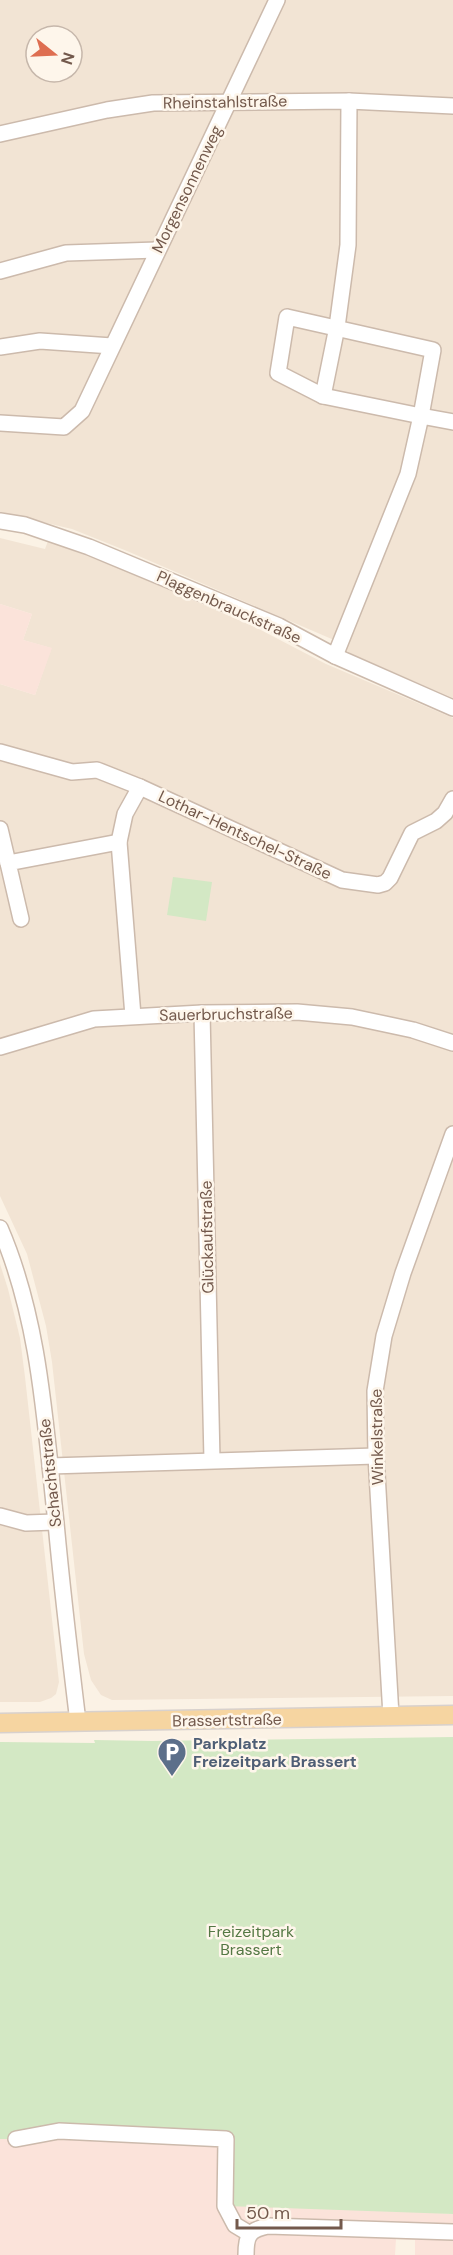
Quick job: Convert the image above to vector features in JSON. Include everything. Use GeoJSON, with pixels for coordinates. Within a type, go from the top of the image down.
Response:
{"type":"FeatureCollection","features":[{"type":"Feature","properties":{"kind":"main road","name":"Brassertstraße"},"geometry":{"type":"LineString","coordinates":[[0,1723],[453,1715]]}},
{"type":"Feature","properties":{"kind":"street","name":"Morgensonnenweg"},"geometry":{"type":"LineString","coordinates":[[0,423],[64,427],[82,411],[277,0]]}},
{"type":"Feature","properties":{"kind":"street","name":"Rheinstahlstraße"},"geometry":{"type":"LineString","coordinates":[[0,134],[107,110],[153,103],[350,101],[453,106]]}},
{"type":"Feature","properties":{"kind":"street"},"geometry":{"type":"LineString","coordinates":[[323,396],[337,327],[348,245],[350,101]]}},
{"type":"Feature","properties":{"kind":"street"},"geometry":{"type":"LineString","coordinates":[[0,271],[66,252],[157,250]]}},
{"type":"Feature","properties":{"kind":"street"},"geometry":{"type":"LineString","coordinates":[[335,656],[408,474],[421,416],[433,350],[287,317],[278,374],[323,396],[421,416],[453,422]]}},
{"type":"Feature","properties":{"kind":"street"},"geometry":{"type":"LineString","coordinates":[[0,347],[40,341],[112,346]]}},
{"type":"Feature","properties":{"kind":"street","name":"Plaggenbrauckstraße"},"geometry":{"type":"LineString","coordinates":[[0,521],[26,525],[90,547],[279,626],[335,656],[453,708]]}},
{"type":"Feature","properties":{"kind":"street","name":"Lothar-Hentschel-Straße"},"geometry":{"type":"LineString","coordinates":[[0,752],[72,772],[97,770],[140,787],[342,880],[378,885],[390,878],[412,833],[440,817],[453,799]]}},
{"type":"Feature","properties":{"kind":"street"},"geometry":{"type":"LineString","coordinates":[[133,1016],[119,842],[125,814],[140,787]]}},
{"type":"Feature","properties":{"kind":"street"},"geometry":{"type":"LineString","coordinates":[[0,829],[21,919]]}},
{"type":"Feature","properties":{"kind":"street"},"geometry":{"type":"LineString","coordinates":[[8,863],[119,842]]}},
{"type":"Feature","properties":{"kind":"street","name":"Sauerbruchstraße"},"geometry":{"type":"LineString","coordinates":[[0,1047],[94,1019],[202,1013],[297,1012],[352,1017],[413,1030],[453,1043]]}},
{"type":"Feature","properties":{"kind":"street","name":"Glückaufstraße"},"geometry":{"type":"LineString","coordinates":[[202,1013],[212,1460]]}},
{"type":"Feature","properties":{"kind":"street","name":"Winkelstraße"},"geometry":{"type":"LineString","coordinates":[[391,1716],[376,1456],[375,1391],[384,1336],[403,1274],[453,1134]]}},
{"type":"Feature","properties":{"kind":"street","name":"Schachtstraße"},"geometry":{"type":"LineString","coordinates":[[0,1228],[11,1254],[28,1309],[39,1371],[78,1722]]}},
{"type":"Feature","properties":{"kind":"street"},"geometry":{"type":"LineString","coordinates":[[50,1466],[376,1456]]}},
{"type":"Feature","properties":{"kind":"street"},"geometry":{"type":"LineString","coordinates":[[0,1516],[26,1523],[56,1522]]}},
{"type":"Feature","properties":{"kind":"street"},"geometry":{"type":"LineString","coordinates":[[16,2139],[59,2131],[226,2139],[225,2206],[235,2225],[249,2234]]}},
{"type":"Feature","properties":{"kind":"street"},"geometry":{"type":"LineString","coordinates":[[246,2255],[249,2234],[255,2229],[278,2226],[453,2232]]}},
{"type":"Feature","properties":{"kind":"shaded area"},"geometry":{"type":"Polygon","coordinates":[[[0,0],[453,0],[453,698],[351,654],[334,640],[72,529],[0,512],[0,0]]]}},
{"type":"Feature","properties":{"kind":"shaded area"},"geometry":{"type":"Polygon","coordinates":[[[0,538],[45,549],[48,541],[118,568],[255,627],[326,664],[453,718],[453,1696],[112,1700],[101,1695],[91,1680],[84,1654],[52,1362],[46,1326],[27,1254],[0,1196],[0,684],[35,695],[51,648],[23,640],[32,614],[0,604],[0,538]]]}},
{"type":"Feature","properties":{"kind":"shaded area"},"geometry":{"type":"Polygon","coordinates":[[[0,604],[32,614],[23,640],[52,648],[35,695],[0,684],[0,604]]]}},
{"type":"Feature","properties":{"kind":"shaded area"},"geometry":{"type":"Polygon","coordinates":[[[0,1264],[20,1338],[59,1682],[56,1694],[40,1702],[0,1702],[0,1264]]]}},
{"type":"Feature","properties":{"kind":"shaded area"},"geometry":{"type":"Polygon","coordinates":[[[59,2131],[226,2139],[407,2211],[453,2214],[453,2255],[415,2255],[415,2240],[396,2239],[395,2255],[0,2255],[0,2139],[16,2139],[59,2131]]]}},
{"type":"Feature","properties":{"kind":"green space"},"geometry":{"type":"Polygon","coordinates":[[[173,877],[212,882],[206,921],[167,915],[173,877]]]}},
{"type":"Feature","properties":{"kind":"green space","name":"Freizeitpark Brassert"},"geometry":{"type":"Polygon","coordinates":[[[453,1737],[453,2214],[225,2206],[226,2140],[59,2131],[16,2139],[0,2139],[0,1742],[95,1743],[94,1740],[453,1737]]]}},
{"type":"Feature","properties":{"kind":"place","name":"Parkplatz Freizeitpark Brassert"},"geometry":{"type":"Point","coordinates":[172,1778]}}]}
